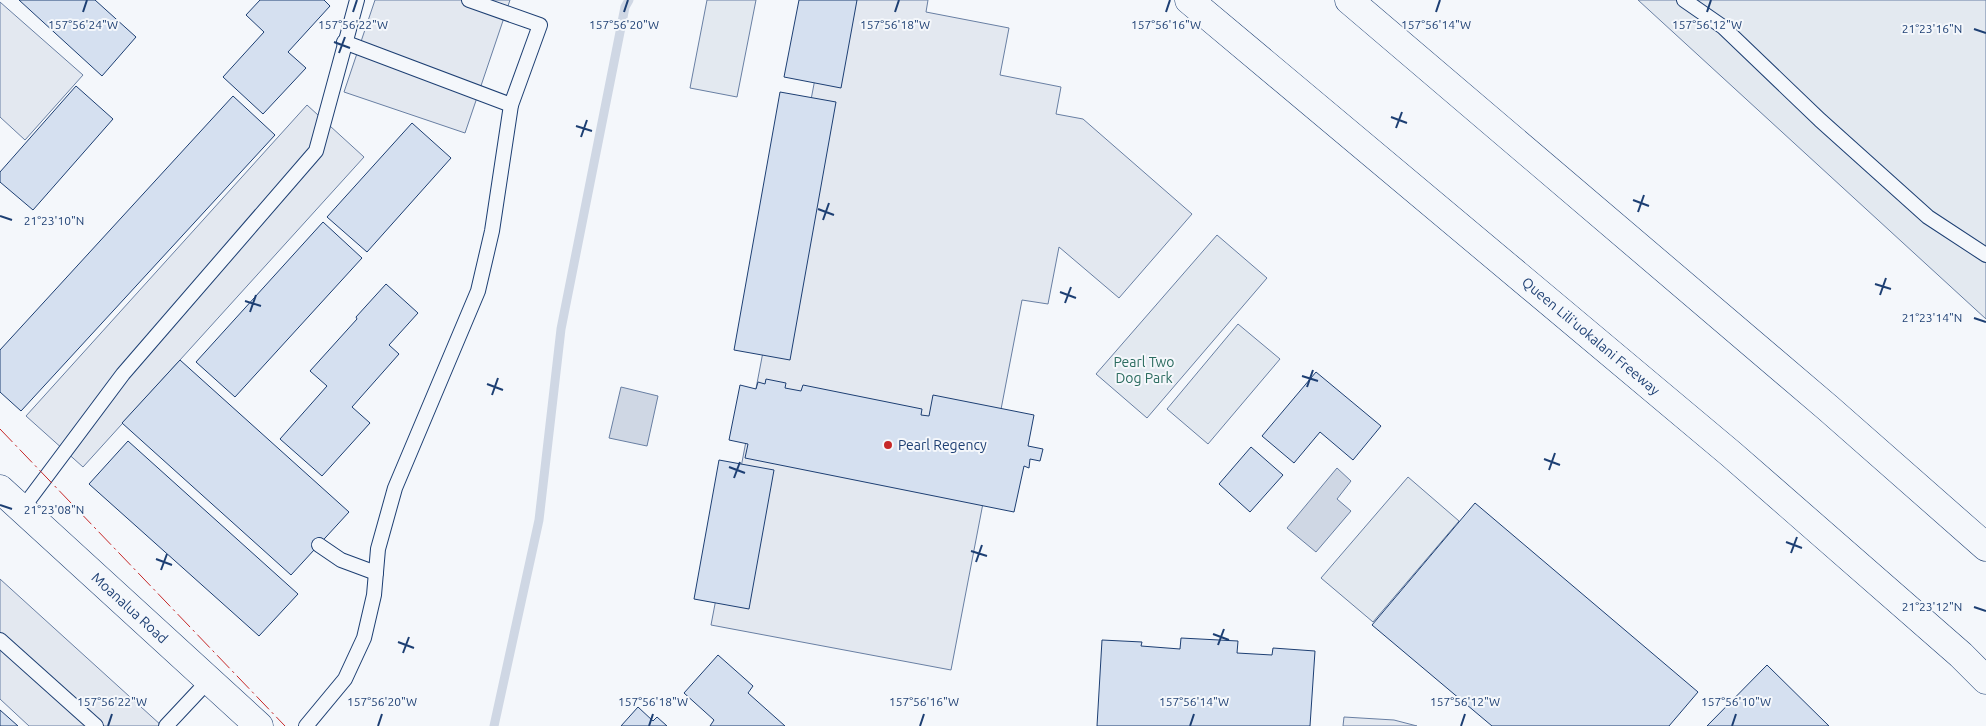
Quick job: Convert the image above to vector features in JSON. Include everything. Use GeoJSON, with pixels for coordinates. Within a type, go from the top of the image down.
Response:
{"type":"FeatureCollection","features":[{"type":"Feature","properties":{"kind":"main road","name":"Queen Liliʻuokalani Freeway"},"geometry":{"type":"LineString","coordinates":[[1189,0],[1732,454],[1961,655],[1986,680]]}},
{"type":"Feature","properties":{"kind":"main road"},"geometry":{"type":"LineString","coordinates":[[1348,0],[1828,408],[1986,547]]}},
{"type":"Feature","properties":{"kind":"main road","name":"Moanalua Road"},"geometry":{"type":"LineString","coordinates":[[0,489],[210,679],[259,726]]}},
{"type":"Feature","properties":{"kind":"lane"},"geometry":{"type":"LineString","coordinates":[[22,509],[123,374],[316,151],[344,42],[357,0]]}},
{"type":"Feature","properties":{"kind":"lane"},"geometry":{"type":"LineString","coordinates":[[306,726],[345,679],[364,638],[374,595],[378,549],[395,488],[478,291],[492,231],[511,105],[540,25],[469,0]]}},
{"type":"Feature","properties":{"kind":"lane"},"geometry":{"type":"LineString","coordinates":[[1684,0],[1724,27],[1820,120],[1928,217],[1986,255]]}},
{"type":"Feature","properties":{"kind":"lane"},"geometry":{"type":"LineString","coordinates":[[344,42],[511,105]]}},
{"type":"Feature","properties":{"kind":"lane"},"geometry":{"type":"LineString","coordinates":[[319,545],[341,560],[376,573]]}},
{"type":"Feature","properties":{"kind":"lane"},"geometry":{"type":"LineString","coordinates":[[0,640],[96,726]]}},
{"type":"Feature","properties":{"kind":"lane"},"geometry":{"type":"LineString","coordinates":[[166,726],[210,679]]}},
{"type":"Feature","properties":{"kind":"green space"},"geometry":{"type":"Polygon","coordinates":[[[707,0],[756,0],[737,97],[690,88],[707,0]]]}},
{"type":"Feature","properties":{"kind":"green space"},"geometry":{"type":"Polygon","coordinates":[[[1638,0],[1986,0],[1986,319],[1638,0]]]}},
{"type":"Feature","properties":{"kind":"green space","name":"Pearl Two Dog Park"},"geometry":{"type":"Polygon","coordinates":[[[1217,235],[1267,278],[1147,418],[1096,374],[1217,235]]]}},
{"type":"Feature","properties":{"kind":"green space"},"geometry":{"type":"Polygon","coordinates":[[[1238,324],[1280,359],[1208,444],[1167,409],[1238,324]]]}},
{"type":"Feature","properties":{"kind":"green space"},"geometry":{"type":"Polygon","coordinates":[[[1408,477],[1459,521],[1373,622],[1321,578],[1408,477]]]}},
{"type":"Feature","properties":{"kind":"shaded area"},"geometry":{"type":"Polygon","coordinates":[[[375,0],[510,0],[465,133],[344,92],[375,0]]]}},
{"type":"Feature","properties":{"kind":"shaded area"},"geometry":{"type":"Polygon","coordinates":[[[830,0],[928,0],[926,12],[1009,28],[1000,75],[1061,87],[1056,114],[1083,119],[1192,214],[1119,298],[1059,247],[1048,304],[1022,300],[951,670],[711,625],[830,0]]]}},
{"type":"Feature","properties":{"kind":"shaded area"},"geometry":{"type":"Polygon","coordinates":[[[0,2],[83,75],[25,140],[0,117],[0,2]]]}},
{"type":"Feature","properties":{"kind":"shaded area"},"geometry":{"type":"Polygon","coordinates":[[[307,105],[364,157],[83,467],[26,416],[307,105]]]}},
{"type":"Feature","properties":{"kind":"shaded area"},"geometry":{"type":"Polygon","coordinates":[[[621,387],[658,396],[647,446],[609,438],[621,387]]]}},
{"type":"Feature","properties":{"kind":"shaded area"},"geometry":{"type":"Polygon","coordinates":[[[1337,468],[1351,481],[1337,499],[1351,511],[1316,552],[1287,528],[1337,468]]]}},
{"type":"Feature","properties":{"kind":"shaded area"},"geometry":{"type":"Polygon","coordinates":[[[0,579],[162,726],[29,726],[0,699],[0,579]]]}},
{"type":"Feature","properties":{"kind":"shaded area"},"geometry":{"type":"Polygon","coordinates":[[[1344,717],[1394,720],[1417,726],[1343,726],[1344,717]]]}},
{"type":"Feature","properties":{"kind":"building"},"geometry":{"type":"Polygon","coordinates":[[[19,0],[95,0],[136,37],[102,76],[19,0]]]}},
{"type":"Feature","properties":{"kind":"building"},"geometry":{"type":"Polygon","coordinates":[[[260,0],[324,0],[330,6],[288,52],[306,68],[263,114],[223,77],[264,32],[246,15],[260,0]]]}},
{"type":"Feature","properties":{"kind":"building"},"geometry":{"type":"Polygon","coordinates":[[[799,0],[857,0],[841,88],[784,77],[799,0]]]}},
{"type":"Feature","properties":{"kind":"building"},"geometry":{"type":"Polygon","coordinates":[[[76,86],[113,119],[33,210],[0,182],[0,172],[76,86]]]}},
{"type":"Feature","properties":{"kind":"building"},"geometry":{"type":"Polygon","coordinates":[[[780,92],[836,102],[790,360],[734,350],[780,92]]]}},
{"type":"Feature","properties":{"kind":"building"},"geometry":{"type":"Polygon","coordinates":[[[233,96],[275,135],[21,411],[0,392],[0,350],[233,96]]]}},
{"type":"Feature","properties":{"kind":"building"},"geometry":{"type":"Polygon","coordinates":[[[412,123],[451,158],[367,252],[327,217],[412,123]]]}},
{"type":"Feature","properties":{"kind":"building"},"geometry":{"type":"Polygon","coordinates":[[[323,222],[362,258],[235,397],[196,362],[323,222]]]}},
{"type":"Feature","properties":{"kind":"building"},"geometry":{"type":"Polygon","coordinates":[[[386,284],[418,313],[389,345],[399,354],[352,407],[370,423],[322,476],[280,439],[327,386],[310,371],[386,284]]]}},
{"type":"Feature","properties":{"kind":"building"},"geometry":{"type":"Polygon","coordinates":[[[180,360],[349,512],[291,575],[122,423],[180,360]]]}},
{"type":"Feature","properties":{"kind":"building"},"geometry":{"type":"Polygon","coordinates":[[[1316,372],[1381,426],[1353,460],[1320,432],[1294,463],[1262,436],[1316,372]]]}},
{"type":"Feature","properties":{"kind":"building","name":"Pearl Regency"},"geometry":{"type":"Polygon","coordinates":[[[766,379],[786,383],[785,388],[801,391],[803,385],[922,409],[921,415],[929,416],[933,395],[1034,415],[1028,446],[1043,449],[1040,461],[1030,459],[1029,468],[1024,466],[1014,512],[745,458],[748,444],[729,440],[740,385],[756,389],[758,382],[765,384],[766,379]]]}},
{"type":"Feature","properties":{"kind":"building"},"geometry":{"type":"Polygon","coordinates":[[[128,441],[298,594],[259,636],[89,484],[128,441]]]}},
{"type":"Feature","properties":{"kind":"building"},"geometry":{"type":"Polygon","coordinates":[[[1251,447],[1283,475],[1250,512],[1219,484],[1251,447]]]}},
{"type":"Feature","properties":{"kind":"building"},"geometry":{"type":"Polygon","coordinates":[[[719,460],[774,470],[749,609],[694,599],[719,460]]]}},
{"type":"Feature","properties":{"kind":"building"},"geometry":{"type":"Polygon","coordinates":[[[1475,503],[1698,692],[1669,726],[1492,726],[1372,625],[1475,503]]]}},
{"type":"Feature","properties":{"kind":"building"},"geometry":{"type":"Polygon","coordinates":[[[1181,638],[1238,641],[1237,653],[1272,655],[1273,648],[1315,651],[1310,726],[1097,726],[1102,640],[1142,642],[1141,646],[1180,649],[1181,638]]]}},
{"type":"Feature","properties":{"kind":"building"},"geometry":{"type":"Polygon","coordinates":[[[718,655],[753,686],[748,693],[785,726],[710,726],[714,720],[684,693],[718,655]]]}},
{"type":"Feature","properties":{"kind":"building"},"geometry":{"type":"Polygon","coordinates":[[[1767,665],[1829,726],[1707,726],[1767,665]]]}},
{"type":"Feature","properties":{"kind":"building"},"geometry":{"type":"Polygon","coordinates":[[[638,707],[653,721],[657,717],[667,726],[621,726],[638,707]]]}},
{"type":"Feature","properties":{"kind":"building"},"geometry":{"type":"Polygon","coordinates":[[[0,710],[18,726],[0,726],[0,710]]]}},
{"type":"Feature","properties":{"kind":"waterway"},"geometry":{"type":"LineString","coordinates":[[494,726],[539,520],[561,329],[625,7],[629,0]]}},
{"type":"Feature","properties":{"kind":"power"},"geometry":{"type":"LineString","coordinates":[[0,429],[285,726]]}},
{"type":"Feature","properties":{"kind":"place","name":"Pearl Regency"},"geometry":{"type":"Point","coordinates":[888,445]}}]}
